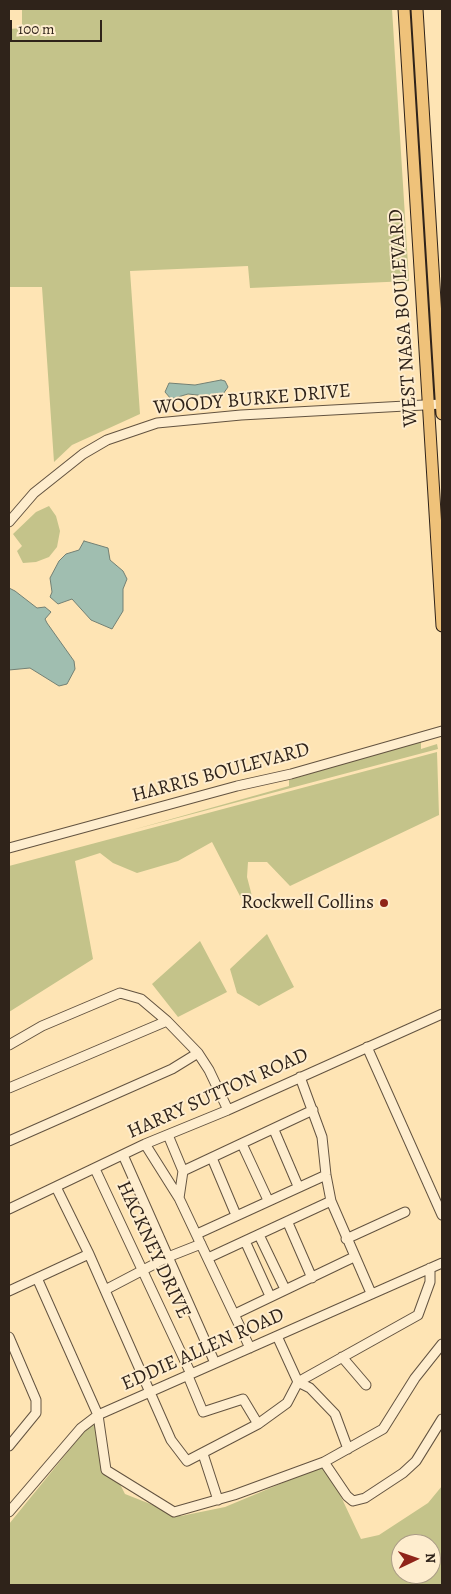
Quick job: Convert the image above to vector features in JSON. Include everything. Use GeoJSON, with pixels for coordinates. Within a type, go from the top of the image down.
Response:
{"type":"FeatureCollection","features":[{"type":"Feature","properties":{"kind":"main road","name":"WEST NASA BOULEVARD"},"geometry":{"type":"LineString","coordinates":[[404,9],[442,626]]}},
{"type":"Feature","properties":{"kind":"main road","name":"WEST NASA BOULEVARD"},"geometry":{"type":"LineString","coordinates":[[417,9],[442,414]]}},
{"type":"Feature","properties":{"kind":"street","name":"WOODY BURKE DRIVE"},"geometry":{"type":"LineString","coordinates":[[9,522],[34,493],[83,454],[107,440],[157,423],[241,415],[442,404]]}},
{"type":"Feature","properties":{"kind":"street","name":"HARRIS BOULEVARD"},"geometry":{"type":"LineString","coordinates":[[9,848],[237,786],[290,774],[442,731]]}},
{"type":"Feature","properties":{"kind":"street"},"geometry":{"type":"LineString","coordinates":[[9,1045],[42,1026],[120,993],[141,999],[167,1021],[198,1053],[209,1070],[228,1110]]}},
{"type":"Feature","properties":{"kind":"street","name":"HARRY SUTTON ROAD"},"geometry":{"type":"LineString","coordinates":[[9,1208],[145,1144],[228,1110],[442,1014]]}},
{"type":"Feature","properties":{"kind":"street"},"geometry":{"type":"LineString","coordinates":[[9,1088],[167,1021]]}},
{"type":"Feature","properties":{"kind":"street"},"geometry":{"type":"LineString","coordinates":[[367,1047],[442,1215]]}},
{"type":"Feature","properties":{"kind":"street"},"geometry":{"type":"LineString","coordinates":[[9,1141],[172,1069],[198,1053]]}},
{"type":"Feature","properties":{"kind":"street"},"geometry":{"type":"LineString","coordinates":[[300,1077],[322,1138],[331,1201],[371,1293]]}},
{"type":"Feature","properties":{"kind":"street"},"geometry":{"type":"LineString","coordinates":[[183,1171],[274,1130],[313,1110]]}},
{"type":"Feature","properties":{"kind":"street"},"geometry":{"type":"LineString","coordinates":[[274,1130],[298,1186]]}},
{"type":"Feature","properties":{"kind":"street"},"geometry":{"type":"LineString","coordinates":[[168,1134],[183,1171],[178,1198]]}},
{"type":"Feature","properties":{"kind":"street"},"geometry":{"type":"LineString","coordinates":[[145,1144],[178,1198],[197,1234],[250,1348]]}},
{"type":"Feature","properties":{"kind":"street"},"geometry":{"type":"LineString","coordinates":[[242,1144],[268,1200]]}},
{"type":"Feature","properties":{"kind":"street"},"geometry":{"type":"LineString","coordinates":[[123,1155],[215,1364]]}},
{"type":"Feature","properties":{"kind":"street"},"geometry":{"type":"LineString","coordinates":[[212,1158],[236,1215]]}},
{"type":"Feature","properties":{"kind":"street","name":"HACKNEY DRIVE"},"geometry":{"type":"LineString","coordinates":[[95,1169],[144,1270],[190,1375],[203,1412],[243,1399],[258,1424]]}},
{"type":"Feature","properties":{"kind":"street"},"geometry":{"type":"LineString","coordinates":[[197,1234],[298,1186],[326,1175]]}},
{"type":"Feature","properties":{"kind":"street"},"geometry":{"type":"LineString","coordinates":[[56,1187],[89,1254],[149,1394],[171,1440],[187,1461],[258,1424],[288,1403],[298,1382],[418,1314],[430,1282],[430,1268]]}},
{"type":"Feature","properties":{"kind":"street"},"geometry":{"type":"LineString","coordinates":[[208,1258],[288,1223],[331,1201]]}},
{"type":"Feature","properties":{"kind":"street"},"geometry":{"type":"LineString","coordinates":[[346,1239],[405,1212]]}},
{"type":"Feature","properties":{"kind":"street"},"geometry":{"type":"LineString","coordinates":[[288,1223],[312,1278]]}},
{"type":"Feature","properties":{"kind":"street"},"geometry":{"type":"LineString","coordinates":[[259,1235],[285,1290]]}},
{"type":"Feature","properties":{"kind":"street"},"geometry":{"type":"LineString","coordinates":[[245,1241],[270,1296]]}},
{"type":"Feature","properties":{"kind":"street"},"geometry":{"type":"LineString","coordinates":[[105,1290],[168,1257],[202,1244]]}},
{"type":"Feature","properties":{"kind":"street"},"geometry":{"type":"LineString","coordinates":[[9,1291],[89,1254]]}},
{"type":"Feature","properties":{"kind":"street"},"geometry":{"type":"LineString","coordinates":[[235,1314],[354,1257]]}},
{"type":"Feature","properties":{"kind":"street","name":"EDDIE ALLEN ROAD"},"geometry":{"type":"LineString","coordinates":[[9,1512],[81,1428],[98,1415],[442,1263]]}},
{"type":"Feature","properties":{"kind":"street"},"geometry":{"type":"LineString","coordinates":[[37,1278],[98,1415],[106,1470],[174,1512],[218,1500],[324,1462],[383,1429],[415,1378],[442,1344]]}},
{"type":"Feature","properties":{"kind":"street"},"geometry":{"type":"LineString","coordinates":[[276,1336],[298,1382],[310,1388],[335,1414],[348,1449]]}},
{"type":"Feature","properties":{"kind":"street"},"geometry":{"type":"LineString","coordinates":[[9,1338],[36,1400],[36,1413],[9,1446]]}},
{"type":"Feature","properties":{"kind":"street"},"geometry":{"type":"LineString","coordinates":[[9,1363],[16,1355]]}},
{"type":"Feature","properties":{"kind":"street"},"geometry":{"type":"LineString","coordinates":[[342,1357],[366,1385]]}},
{"type":"Feature","properties":{"kind":"street"},"geometry":{"type":"LineString","coordinates":[[324,1462],[347,1496],[353,1501],[365,1498],[403,1473],[416,1461],[442,1419]]}},
{"type":"Feature","properties":{"kind":"street"},"geometry":{"type":"LineString","coordinates":[[203,1454],[218,1500]]}},
{"type":"Feature","properties":{"kind":"shaded area"},"geometry":{"type":"Polygon","coordinates":[[[22,9],[392,9],[409,281],[250,288],[248,266],[130,271],[140,414],[72,445],[54,462],[42,287],[9,287],[9,29],[22,28],[22,9]]]}},
{"type":"Feature","properties":{"kind":"shaded area"},"geometry":{"type":"Polygon","coordinates":[[[221,380],[225,381],[228,387],[223,394],[216,397],[188,394],[171,399],[165,392],[169,383],[195,385],[221,380]]]}},
{"type":"Feature","properties":{"kind":"shaded area"},"geometry":{"type":"Polygon","coordinates":[[[49,506],[56,516],[60,531],[57,547],[49,557],[36,562],[23,563],[17,551],[22,546],[13,534],[36,512],[49,506]]]}},
{"type":"Feature","properties":{"kind":"shaded area"},"geometry":{"type":"Polygon","coordinates":[[[84,541],[108,548],[110,560],[123,571],[127,579],[123,589],[123,611],[112,629],[91,620],[72,599],[58,604],[50,597],[52,592],[50,578],[59,561],[66,554],[79,550],[84,541]]]}},
{"type":"Feature","properties":{"kind":"shaded area"},"geometry":{"type":"Polygon","coordinates":[[[9,588],[37,608],[45,607],[51,612],[45,619],[74,661],[75,669],[67,684],[59,686],[30,668],[9,670],[9,588]]]}},
{"type":"Feature","properties":{"kind":"shaded area"},"geometry":{"type":"Polygon","coordinates":[[[421,741],[421,749],[437,744],[438,749],[132,830],[289,786],[289,780],[421,741]]]}},
{"type":"Feature","properties":{"kind":"shaded area"},"geometry":{"type":"Polygon","coordinates":[[[437,752],[439,815],[290,886],[267,862],[248,862],[247,877],[252,896],[241,898],[212,842],[178,861],[137,873],[113,863],[100,853],[75,861],[93,959],[9,1012],[9,866],[437,752]]]}},
{"type":"Feature","properties":{"kind":"shaded area"},"geometry":{"type":"Polygon","coordinates":[[[267,934],[294,987],[259,1006],[237,993],[230,969],[267,934]]]}},
{"type":"Feature","properties":{"kind":"shaded area"},"geometry":{"type":"Polygon","coordinates":[[[200,941],[227,992],[178,1017],[152,984],[200,941]]]}},
{"type":"Feature","properties":{"kind":"shaded area"},"geometry":{"type":"Polygon","coordinates":[[[95,1421],[102,1470],[119,1482],[125,1494],[181,1516],[225,1507],[323,1466],[335,1484],[361,1539],[379,1535],[428,1503],[442,1486],[442,1585],[9,1585],[9,1524],[88,1427],[95,1421]]]}},
{"type":"Feature","properties":{"kind":"place","name":"Rockwell Collins"},"geometry":{"type":"Point","coordinates":[384,903]}}]}
